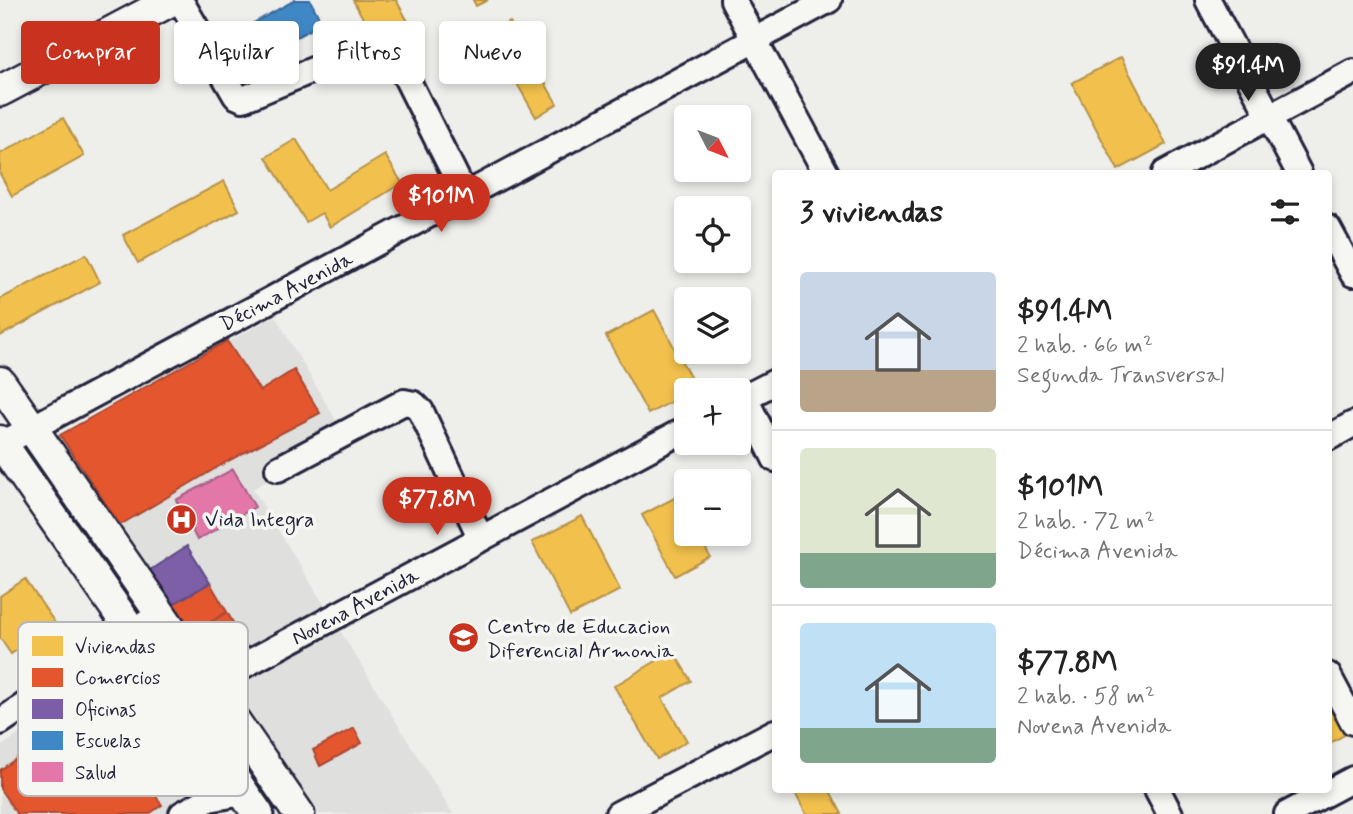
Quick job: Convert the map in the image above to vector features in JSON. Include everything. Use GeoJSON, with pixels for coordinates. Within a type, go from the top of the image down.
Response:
{"type":"FeatureCollection","features":[{"type":"Feature","properties":{"kind":"main road"},"geometry":{"type":"LineString","coordinates":[[0,92],[172,0]]}},
{"type":"Feature","properties":{"kind":"main road"},"geometry":{"type":"LineString","coordinates":[[0,383],[166,622]]}},
{"type":"Feature","properties":{"kind":"main road"},"geometry":{"type":"LineString","coordinates":[[1,443],[124,622]]}},
{"type":"Feature","properties":{"kind":"main road"},"geometry":{"type":"LineString","coordinates":[[248,740],[299,814]]}},
{"type":"Feature","properties":{"kind":"street"},"geometry":{"type":"LineString","coordinates":[[180,0],[236,96],[243,99],[313,70]]}},
{"type":"Feature","properties":{"kind":"street"},"geometry":{"type":"LineString","coordinates":[[733,0],[825,170]]}},
{"type":"Feature","properties":{"kind":"street","name":"Décima Avenida"},"geometry":{"type":"LineString","coordinates":[[1,443],[829,0]]}},
{"type":"Feature","properties":{"kind":"street"},"geometry":{"type":"LineString","coordinates":[[1208,0],[1297,170]]}},
{"type":"Feature","properties":{"kind":"street"},"geometry":{"type":"LineString","coordinates":[[1171,170],[1353,72]]}},
{"type":"Feature","properties":{"kind":"street"},"geometry":{"type":"LineString","coordinates":[[410,84],[465,195]]}},
{"type":"Feature","properties":{"kind":"street"},"geometry":{"type":"LineString","coordinates":[[1332,235],[1353,274]]}},
{"type":"Feature","properties":{"kind":"street"},"geometry":{"type":"LineString","coordinates":[[751,395],[772,384]]}},
{"type":"Feature","properties":{"kind":"street"},"geometry":{"type":"LineString","coordinates":[[278,469],[404,402],[414,404],[421,411],[481,539]]}},
{"type":"Feature","properties":{"kind":"street"},"geometry":{"type":"LineString","coordinates":[[751,416],[772,454]]}},
{"type":"Feature","properties":{"kind":"street"},"geometry":{"type":"LineString","coordinates":[[1332,436],[1353,424]]}},
{"type":"Feature","properties":{"kind":"street","name":"Novena Avenida"},"geometry":{"type":"LineString","coordinates":[[248,663],[674,435]]}},
{"type":"Feature","properties":{"kind":"street"},"geometry":{"type":"LineString","coordinates":[[147,622],[160,614]]}},
{"type":"Feature","properties":{"kind":"street"},"geometry":{"type":"LineString","coordinates":[[1332,683],[1353,722]]}},
{"type":"Feature","properties":{"kind":"street"},"geometry":{"type":"LineString","coordinates":[[3,713],[18,704]]}},
{"type":"Feature","properties":{"kind":"street"},"geometry":{"type":"LineString","coordinates":[[618,814],[772,734]]}},
{"type":"Feature","properties":{"kind":"street"},"geometry":{"type":"LineString","coordinates":[[1332,787],[1353,779]]}},
{"type":"Feature","properties":{"kind":"street"},"geometry":{"type":"LineString","coordinates":[[1159,793],[1170,814]]}},
{"type":"Feature","properties":{"kind":"street"},"geometry":{"type":"LineString","coordinates":[[1287,814],[1318,793]]}},
{"type":"Feature","properties":{"kind":"street"},"geometry":{"type":"LineString","coordinates":[[182,814],[209,799],[251,803]]}},
{"type":"Feature","properties":{"kind":"shaded area"},"geometry":{"type":"Polygon","coordinates":[[[275,316],[344,434],[253,489],[453,814],[318,814],[248,713],[248,622],[185,622],[60,435],[275,316]]]}},
{"type":"Feature","properties":{"kind":"shaded area"},"geometry":{"type":"Polygon","coordinates":[[[18,735],[18,796],[210,796],[222,814],[0,814],[0,747],[18,735]]]}},
{"type":"Feature","properties":{"kind":"building: Viviendas"},"geometry":{"type":"Polygon","coordinates":[[[353,0],[396,0],[408,21],[364,21],[353,0]]]}},
{"type":"Feature","properties":{"kind":"building: Viviendas"},"geometry":{"type":"Polygon","coordinates":[[[473,0],[488,0],[476,6],[473,0]]]}},
{"type":"Feature","properties":{"kind":"building: Viviendas"},"geometry":{"type":"Polygon","coordinates":[[[1121,57],[1166,144],[1118,170],[1072,83],[1121,57]]]}},
{"type":"Feature","properties":{"kind":"building: Viviendas"},"geometry":{"type":"Polygon","coordinates":[[[517,84],[546,84],[557,104],[536,117],[517,84]]]}},
{"type":"Feature","properties":{"kind":"building: Viviendas"},"geometry":{"type":"Polygon","coordinates":[[[63,118],[84,156],[12,196],[0,174],[0,154],[63,118]]]}},
{"type":"Feature","properties":{"kind":"building: Viviendas"},"geometry":{"type":"Polygon","coordinates":[[[296,139],[327,190],[385,155],[402,183],[330,227],[322,213],[306,222],[266,157],[296,139]]]}},
{"type":"Feature","properties":{"kind":"building: Viviendas"},"geometry":{"type":"Polygon","coordinates":[[[224,181],[239,210],[138,263],[123,235],[224,181]]]}},
{"type":"Feature","properties":{"kind":"building: Viviendas"},"geometry":{"type":"Polygon","coordinates":[[[86,254],[100,282],[0,336],[0,299],[86,254]]]}},
{"type":"Feature","properties":{"kind":"building: Viviendas"},"geometry":{"type":"Polygon","coordinates":[[[654,310],[674,347],[674,364],[683,364],[691,378],[674,378],[674,400],[648,414],[606,336],[654,310]]]}},
{"type":"Feature","properties":{"kind":"building: Viviendas"},"geometry":{"type":"Polygon","coordinates":[[[674,498],[674,546],[704,546],[710,557],[675,576],[642,515],[674,498]]]}},
{"type":"Feature","properties":{"kind":"building: Viviendas"},"geometry":{"type":"Polygon","coordinates":[[[582,516],[620,590],[570,616],[532,542],[582,516]]]}},
{"type":"Feature","properties":{"kind":"building: Viviendas"},"geometry":{"type":"Polygon","coordinates":[[[25,579],[54,622],[18,622],[18,649],[11,654],[0,638],[0,596],[25,579]]]}},
{"type":"Feature","properties":{"kind":"building: Viviendas"},"geometry":{"type":"Polygon","coordinates":[[[673,651],[691,681],[662,698],[687,741],[657,759],[614,686],[673,651]]]}},
{"type":"Feature","properties":{"kind":"building: Viviendas"},"geometry":{"type":"Polygon","coordinates":[[[1332,709],[1346,734],[1332,742],[1332,709]]]}},
{"type":"Feature","properties":{"kind":"building: Viviendas"},"geometry":{"type":"Polygon","coordinates":[[[795,793],[831,793],[842,814],[806,814],[795,793]]]}},
{"type":"Feature","properties":{"kind":"building: Comercios"},"geometry":{"type":"Polygon","coordinates":[[[227,341],[260,391],[294,370],[320,413],[228,461],[120,525],[60,435],[227,341]]]}},
{"type":"Feature","properties":{"kind":"building: Comercios"},"geometry":{"type":"Polygon","coordinates":[[[210,583],[227,612],[211,622],[185,622],[173,604],[210,583]]]}},
{"type":"Feature","properties":{"kind":"building: Comercios"},"geometry":{"type":"Polygon","coordinates":[[[227,612],[233,622],[211,622],[227,612]]]}},
{"type":"Feature","properties":{"kind":"building: Comercios"},"geometry":{"type":"Polygon","coordinates":[[[354,728],[362,743],[320,766],[313,750],[354,728]]]}},
{"type":"Feature","properties":{"kind":"building: Comercios"},"geometry":{"type":"Polygon","coordinates":[[[18,757],[18,796],[156,796],[162,805],[149,814],[17,814],[0,789],[0,770],[18,757]]]}},
{"type":"Feature","properties":{"kind":"building: Oficinas"},"geometry":{"type":"Polygon","coordinates":[[[187,546],[210,583],[173,604],[150,570],[187,546]]]}},
{"type":"Feature","properties":{"kind":"building: Escuelas"},"geometry":{"type":"Polygon","coordinates":[[[295,0],[310,0],[321,21],[313,21],[313,28],[299,36],[299,21],[257,21],[295,0]]]}},
{"type":"Feature","properties":{"kind":"building: Salud"},"geometry":{"type":"Polygon","coordinates":[[[233,469],[255,507],[197,540],[188,522],[194,518],[187,506],[181,509],[176,500],[233,469]]]}},
{"type":"Feature","properties":{"kind":"place","name":"Vida Integra"},"geometry":{"type":"Point","coordinates":[182,519]}},
{"type":"Feature","properties":{"kind":"place","name":"Centro de Educacion Diferencial Armonia"},"geometry":{"type":"Point","coordinates":[464,638]}}]}
